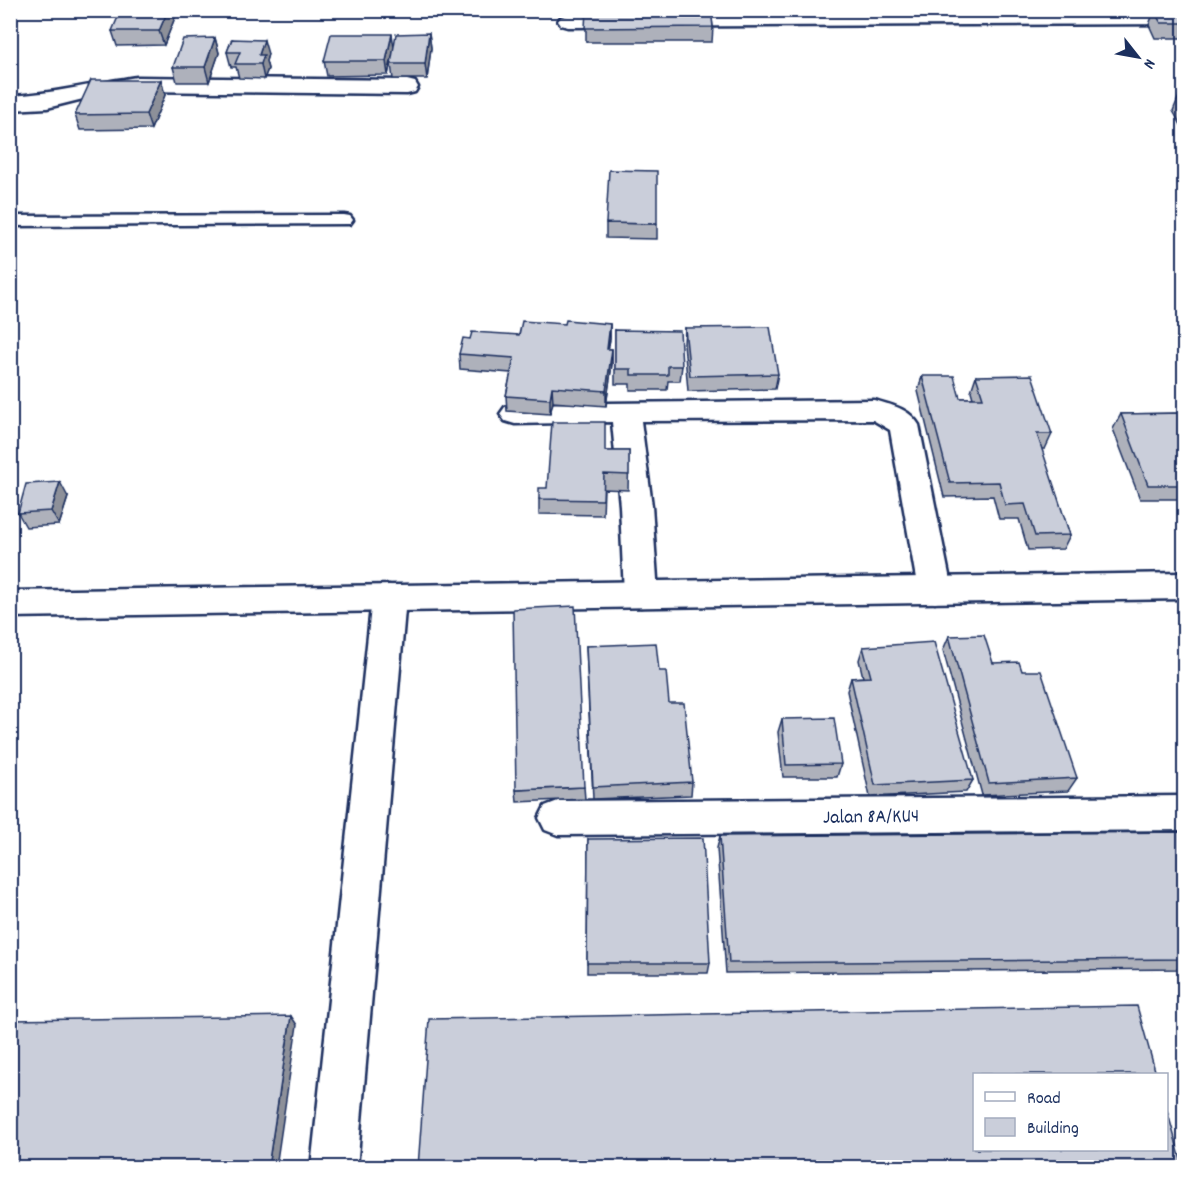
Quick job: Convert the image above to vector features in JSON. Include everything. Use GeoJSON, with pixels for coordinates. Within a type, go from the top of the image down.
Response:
{"type":"FeatureCollection","features":[{"type":"Feature","properties":{"kind":"street"},"geometry":{"type":"LineString","coordinates":[[568,21],[1185,18]]}},
{"type":"Feature","properties":{"kind":"street"},"geometry":{"type":"LineString","coordinates":[[10,103],[47,101],[87,91],[137,84],[407,87]]}},
{"type":"Feature","properties":{"kind":"street"},"geometry":{"type":"LineString","coordinates":[[514,414],[874,410],[892,416],[904,425],[935,590]]}},
{"type":"Feature","properties":{"kind":"street"},"geometry":{"type":"LineString","coordinates":[[625,411],[636,506],[641,594]]}},
{"type":"Feature","properties":{"kind":"street"},"geometry":{"type":"LineString","coordinates":[[10,604],[1185,586]]}},
{"type":"Feature","properties":{"kind":"street"},"geometry":{"type":"LineString","coordinates":[[334,1167],[389,598]]}},
{"type":"Feature","properties":{"kind":"street","name":"Jalan 8A/KU4"},"geometry":{"type":"LineString","coordinates":[[558,818],[1185,813]]}},
{"type":"Feature","properties":{"kind":"lane"},"geometry":{"type":"LineString","coordinates":[[10,221],[344,220]]}},
{"type":"Feature","properties":{"kind":"building"},"geometry":{"type":"Polygon","coordinates":[[[121,10],[168,10],[159,31],[112,31],[121,10]]]}},
{"type":"Feature","properties":{"kind":"building"},"geometry":{"type":"Polygon","coordinates":[[[586,10],[711,10],[713,27],[585,28],[586,10]]]}},
{"type":"Feature","properties":{"kind":"building"},"geometry":{"type":"Polygon","coordinates":[[[1154,11],[1185,11],[1185,23],[1161,23],[1154,11]]]}},
{"type":"Feature","properties":{"kind":"building"},"geometry":{"type":"Polygon","coordinates":[[[429,33],[425,64],[391,64],[396,34],[429,33]]]}},
{"type":"Feature","properties":{"kind":"building"},"geometry":{"type":"Polygon","coordinates":[[[331,34],[392,34],[386,61],[324,61],[331,34]]]}},
{"type":"Feature","properties":{"kind":"building"},"geometry":{"type":"Polygon","coordinates":[[[215,38],[205,67],[173,67],[183,39],[215,38]]]}},
{"type":"Feature","properties":{"kind":"building"},"geometry":{"type":"Polygon","coordinates":[[[232,39],[264,40],[259,55],[264,55],[261,64],[235,64],[240,52],[227,52],[232,39]]]}},
{"type":"Feature","properties":{"kind":"building"},"geometry":{"type":"Polygon","coordinates":[[[91,80],[161,80],[146,114],[75,115],[91,80]]]}},
{"type":"Feature","properties":{"kind":"building"},"geometry":{"type":"Polygon","coordinates":[[[1179,96],[1185,96],[1185,106],[1179,96]]]}},
{"type":"Feature","properties":{"kind":"building"},"geometry":{"type":"Polygon","coordinates":[[[609,170],[657,171],[657,224],[606,223],[609,170]]]}},
{"type":"Feature","properties":{"kind":"building"},"geometry":{"type":"Polygon","coordinates":[[[566,320],[610,324],[607,349],[612,349],[606,391],[552,387],[550,399],[506,396],[514,358],[459,354],[463,338],[470,339],[472,332],[519,335],[522,321],[565,324],[566,320]]]}},
{"type":"Feature","properties":{"kind":"building"},"geometry":{"type":"Polygon","coordinates":[[[770,327],[778,374],[690,376],[685,328],[770,327]]]}},
{"type":"Feature","properties":{"kind":"building"},"geometry":{"type":"Polygon","coordinates":[[[615,330],[680,331],[682,366],[668,366],[668,375],[631,375],[631,369],[615,369],[615,330]]]}},
{"type":"Feature","properties":{"kind":"building"},"geometry":{"type":"Polygon","coordinates":[[[1032,375],[1052,434],[1037,434],[1070,535],[1035,536],[1025,504],[1005,505],[999,482],[950,483],[922,376],[954,376],[960,398],[983,398],[976,376],[1032,375]]]}},
{"type":"Feature","properties":{"kind":"building"},"geometry":{"type":"Polygon","coordinates":[[[1185,413],[1185,485],[1148,485],[1121,414],[1185,413]]]}},
{"type":"Feature","properties":{"kind":"building"},"geometry":{"type":"Polygon","coordinates":[[[552,422],[605,422],[605,451],[629,451],[629,475],[604,474],[603,500],[539,499],[539,488],[547,488],[552,422]]]}},
{"type":"Feature","properties":{"kind":"building"},"geometry":{"type":"Polygon","coordinates":[[[60,482],[51,511],[18,513],[26,484],[60,482]]]}},
{"type":"Feature","properties":{"kind":"building"},"geometry":{"type":"Polygon","coordinates":[[[575,606],[584,787],[516,790],[513,609],[575,606]]]}},
{"type":"Feature","properties":{"kind":"building"},"geometry":{"type":"Polygon","coordinates":[[[984,635],[993,663],[1019,662],[1022,671],[1041,671],[1077,778],[989,783],[949,636],[984,635]]]}},
{"type":"Feature","properties":{"kind":"building"},"geometry":{"type":"Polygon","coordinates":[[[934,642],[973,780],[875,785],[851,678],[871,677],[863,647],[934,642]]]}},
{"type":"Feature","properties":{"kind":"building"},"geometry":{"type":"Polygon","coordinates":[[[656,643],[659,671],[666,671],[669,703],[684,703],[692,782],[593,787],[586,646],[656,643]]]}},
{"type":"Feature","properties":{"kind":"building"},"geometry":{"type":"Polygon","coordinates":[[[834,718],[841,764],[786,765],[782,719],[834,718]]]}},
{"type":"Feature","properties":{"kind":"building"},"geometry":{"type":"Polygon","coordinates":[[[1185,832],[1185,959],[729,963],[720,836],[1185,832]]]}},
{"type":"Feature","properties":{"kind":"building"},"geometry":{"type":"Polygon","coordinates":[[[703,838],[710,963],[587,963],[588,839],[703,838]]]}},
{"type":"Feature","properties":{"kind":"building"},"geometry":{"type":"Polygon","coordinates":[[[1137,1006],[1156,1073],[973,1073],[973,1151],[1168,1151],[1168,1114],[1183,1167],[418,1167],[429,1019],[1137,1006]]]}},
{"type":"Feature","properties":{"kind":"building"},"geometry":{"type":"Polygon","coordinates":[[[291,1016],[268,1167],[10,1167],[10,1020],[291,1016]]]}}]}
